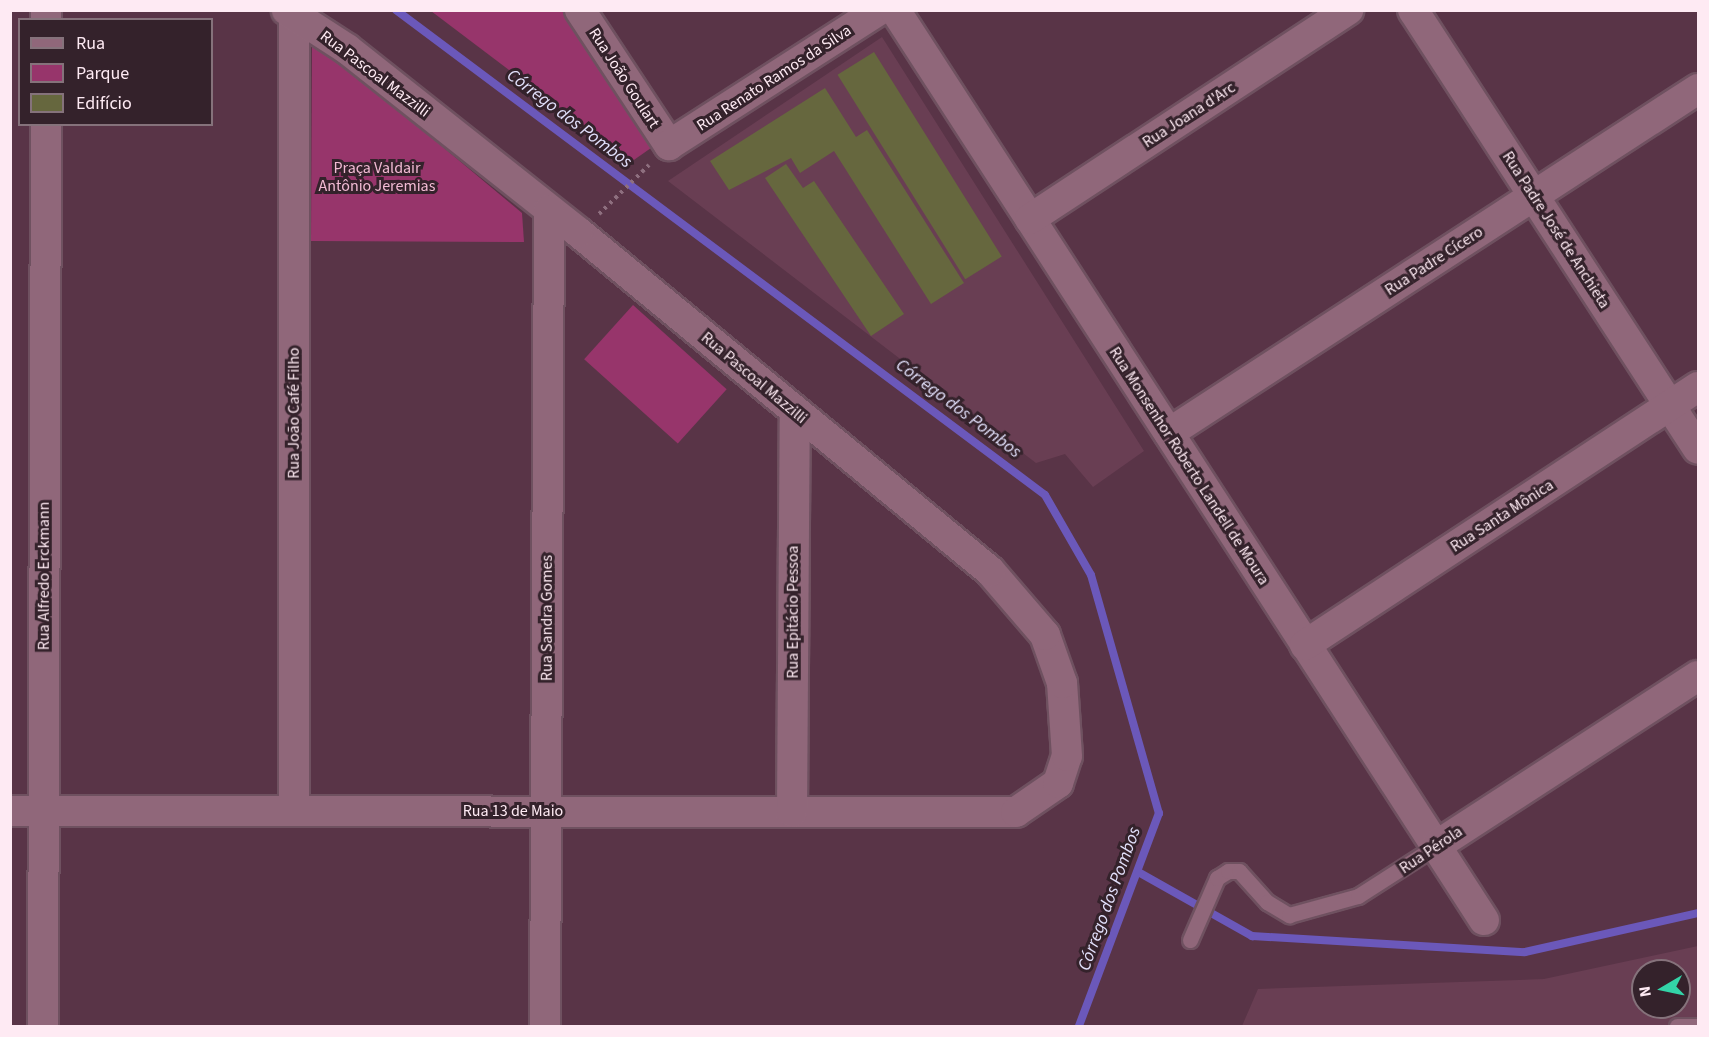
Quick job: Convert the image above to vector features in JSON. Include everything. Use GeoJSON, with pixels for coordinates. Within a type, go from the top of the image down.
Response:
{"type":"FeatureCollection","features":[{"type":"Feature","properties":{"kind":"street","name":"Rua João Goulart"},"geometry":{"type":"LineString","coordinates":[[580,10],[669,145]]}},
{"type":"Feature","properties":{"kind":"street","name":"Rua Renato Ramos da Silva"},"geometry":{"type":"LineString","coordinates":[[669,145],[879,10]]}},
{"type":"Feature","properties":{"kind":"street","name":"Rua Monsenhor Roberto Landell de Moura"},"geometry":{"type":"LineString","coordinates":[[895,10],[1484,920]]}},
{"type":"Feature","properties":{"kind":"street","name":"Rua Joana d'Arc"},"geometry":{"type":"LineString","coordinates":[[1030,219],[1348,10]]}},
{"type":"Feature","properties":{"kind":"street","name":"Rua Padre José de Anchieta"},"geometry":{"type":"LineString","coordinates":[[1413,10],[1698,449]]}},
{"type":"Feature","properties":{"kind":"street","name":"Rua Pascoal Mazzilli"},"geometry":{"type":"LineString","coordinates":[[291,13],[347,50],[549,210],[990,571],[1045,635],[1062,683],[1068,756],[1058,783],[1016,812]]}},
{"type":"Feature","properties":{"kind":"street","name":"Rua João Café Filho"},"geometry":{"type":"LineString","coordinates":[[291,13],[294,811]]}},
{"type":"Feature","properties":{"kind":"street","name":"Rua Padre Cícero"},"geometry":{"type":"LineString","coordinates":[[1169,433],[1698,89]]}},
{"type":"Feature","properties":{"kind":"street","name":"Rua Alfredo Erckmann"},"geometry":{"type":"LineString","coordinates":[[43,1026],[46,126]]}},
{"type":"Feature","properties":{"kind":"street","name":"Rua Sandra Gomes"},"geometry":{"type":"LineString","coordinates":[[544,1026],[549,210]]}},
{"type":"Feature","properties":{"kind":"street","name":"Rua Santa Mônica"},"geometry":{"type":"LineString","coordinates":[[1305,645],[1698,387]]}},
{"type":"Feature","properties":{"kind":"street","name":"Rua Epitácio Pessoa"},"geometry":{"type":"LineString","coordinates":[[792,812],[795,412]]}},
{"type":"Feature","properties":{"kind":"street","name":"Rua Pérola"},"geometry":{"type":"LineString","coordinates":[[1436,846],[1698,676]]}},
{"type":"Feature","properties":{"kind":"street","name":"Rua 13 de Maio"},"geometry":{"type":"LineString","coordinates":[[10,811],[1016,812]]}},
{"type":"Feature","properties":{"kind":"lane","name":"Rua Pérola"},"geometry":{"type":"LineString","coordinates":[[1190,940],[1217,878],[1239,871],[1267,902],[1289,915],[1358,896],[1436,846]]}},
{"type":"Feature","properties":{"kind":"lane"},"geometry":{"type":"LineString","coordinates":[[1677,1026],[1698,1026]]}},
{"type":"Feature","properties":{"kind":"path"},"geometry":{"type":"LineString","coordinates":[[608,206],[637,178]]}},
{"type":"Feature","properties":{"kind":"shaded area"},"geometry":{"type":"Polygon","coordinates":[[[882,37],[1144,451],[1093,487],[1065,454],[1036,463],[668,181],[882,37]]]}},
{"type":"Feature","properties":{"kind":"shaded area"},"geometry":{"type":"Polygon","coordinates":[[[1698,946],[1698,1026],[1242,1026],[1258,989],[1544,979],[1631,960],[1631,1019],[1691,1019],[1691,959],[1637,959],[1698,946]]]}},
{"type":"Feature","properties":{"kind":"green space"},"geometry":{"type":"Polygon","coordinates":[[[431,11],[562,11],[651,148],[631,162],[431,11]]]}},
{"type":"Feature","properties":{"kind":"green space","name":"Praça Valdair Antônio Jeremias"},"geometry":{"type":"Polygon","coordinates":[[[312,46],[353,72],[522,213],[524,242],[311,241],[312,46]]]}},
{"type":"Feature","properties":{"kind":"green space"},"geometry":{"type":"Polygon","coordinates":[[[633,305],[727,389],[678,444],[584,359],[633,305]]]}},
{"type":"Feature","properties":{"kind":"building"},"geometry":{"type":"Polygon","coordinates":[[[874,52],[1002,256],[965,279],[838,75],[874,52]]]}},
{"type":"Feature","properties":{"kind":"building"},"geometry":{"type":"Polygon","coordinates":[[[825,88],[856,137],[867,130],[964,283],[931,304],[834,151],[800,173],[791,158],[729,190],[710,161],[825,88]]]}},
{"type":"Feature","properties":{"kind":"building"},"geometry":{"type":"Polygon","coordinates":[[[786,164],[803,188],[814,181],[904,314],[871,336],[765,178],[786,164]]]}},
{"type":"Feature","properties":{"kind":"waterway","name":"Córrego dos Pombos"},"geometry":{"type":"LineString","coordinates":[[396,10],[1045,495],[1091,575],[1159,813],[1079,1026]]}},
{"type":"Feature","properties":{"kind":"waterway"},"geometry":{"type":"LineString","coordinates":[[1140,873],[1252,936],[1525,952],[1698,913]]}}]}
